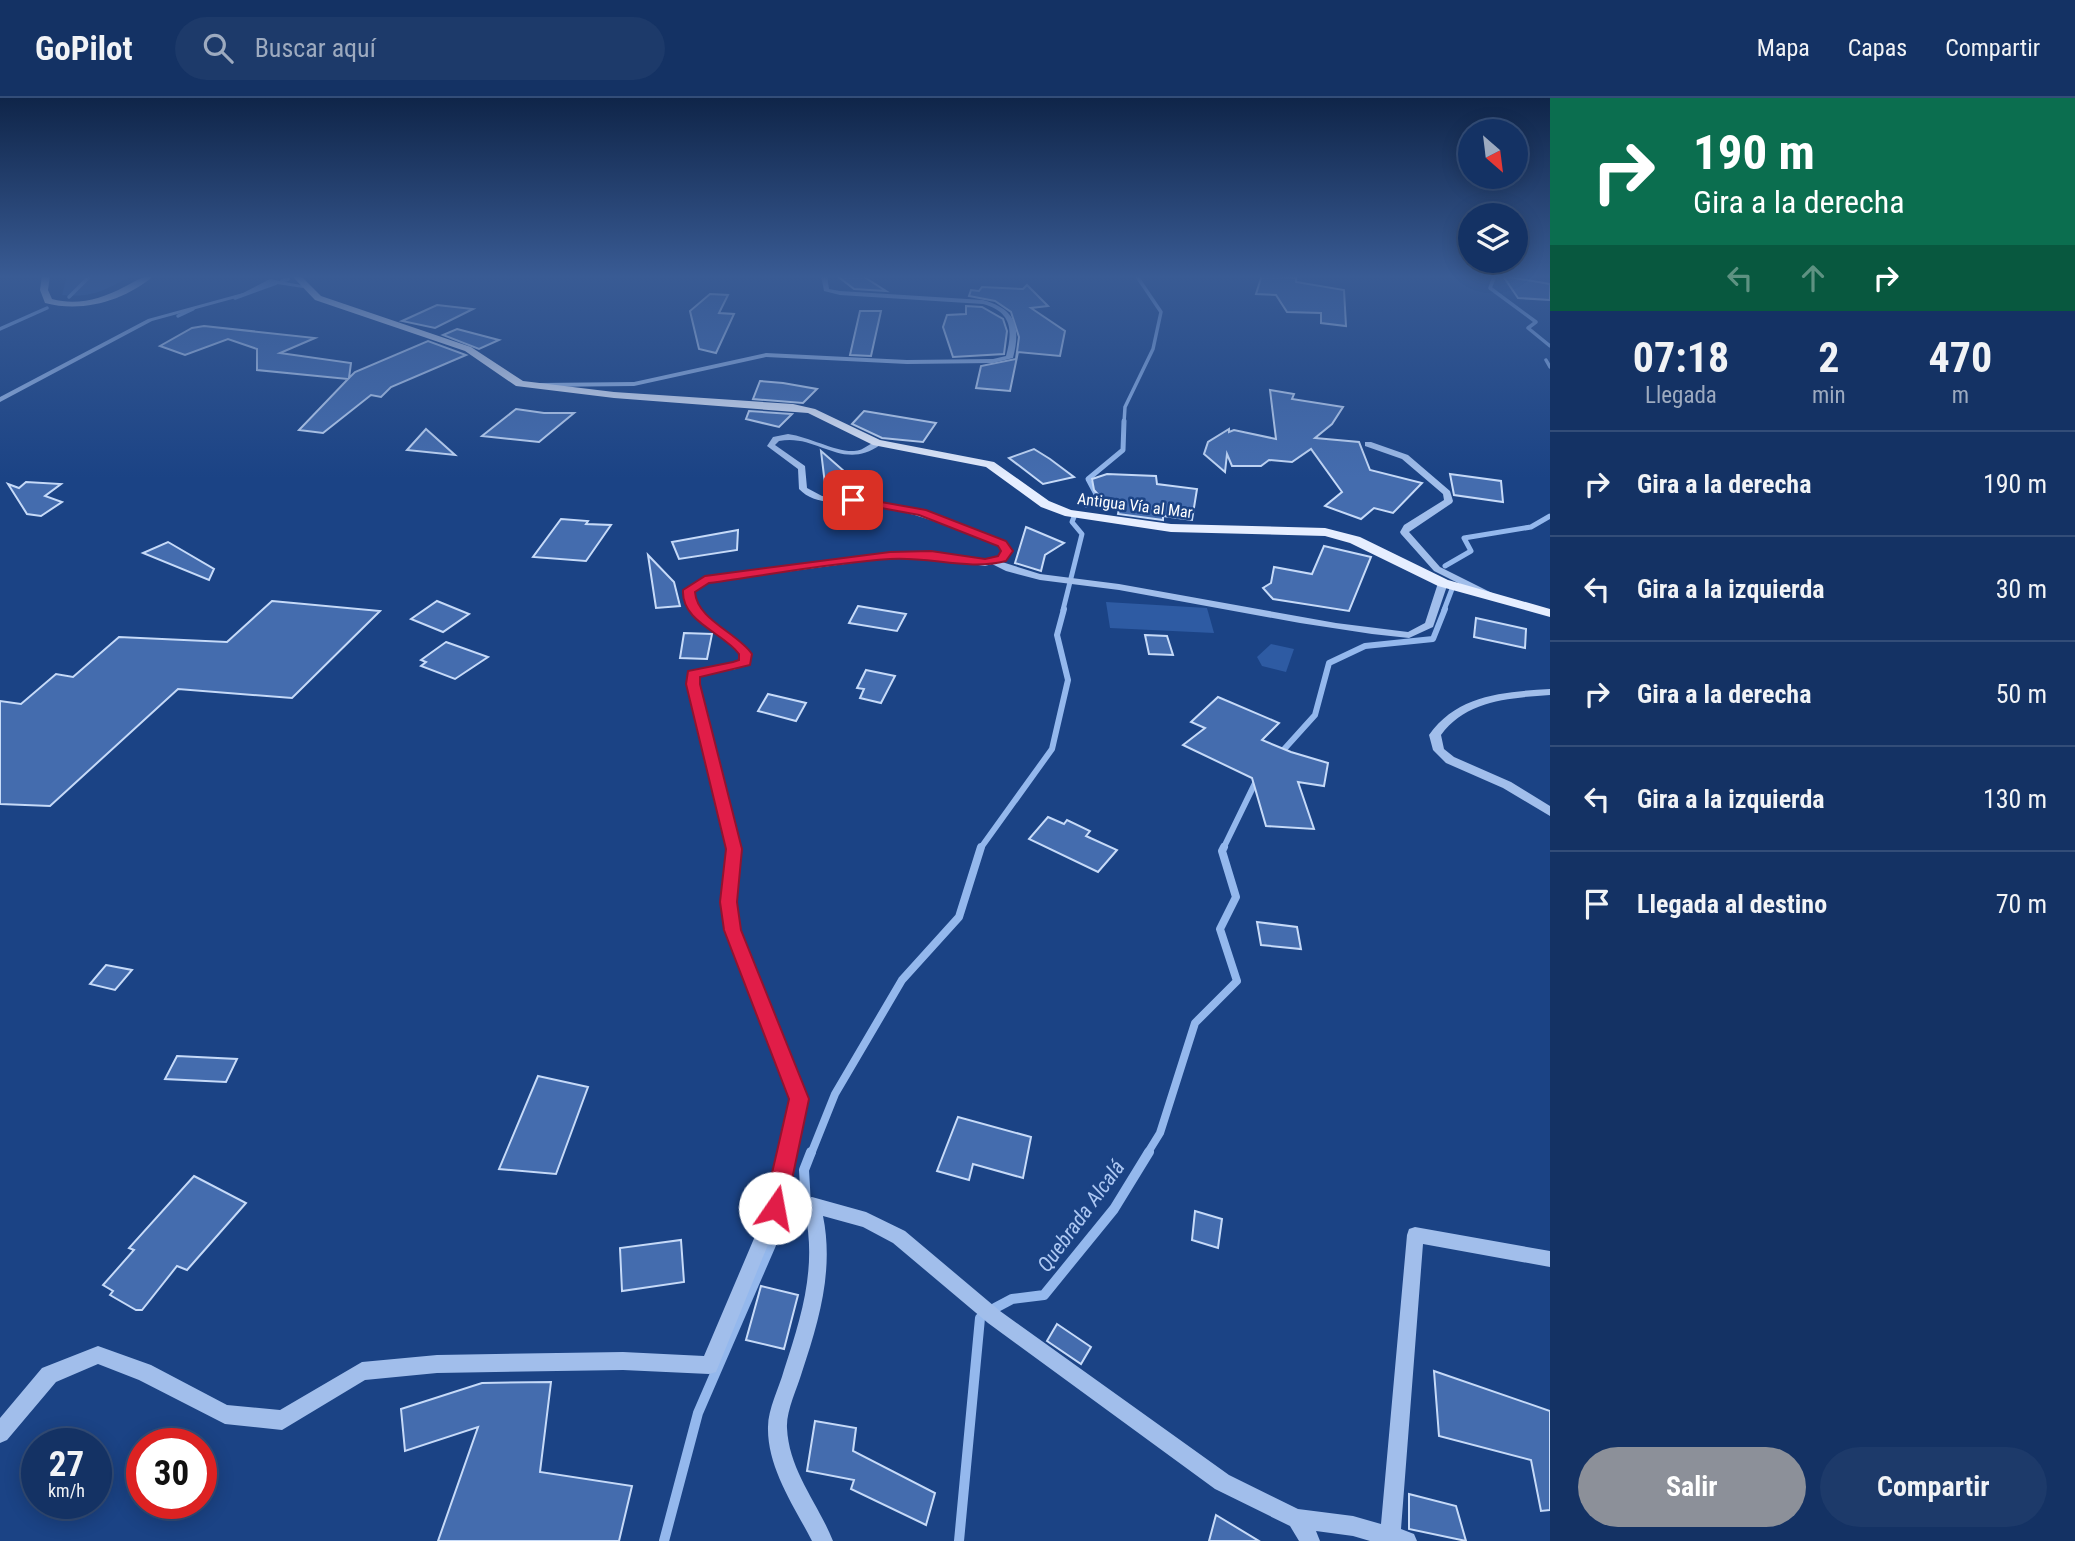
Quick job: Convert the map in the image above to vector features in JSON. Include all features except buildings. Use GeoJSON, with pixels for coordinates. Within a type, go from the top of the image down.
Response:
{"type":"FeatureCollection","features":[{"type":"Feature","properties":{"kind":"main road","name":"Antigua Vía al Mar"},"geometry":{"type":"LineString","coordinates":[[448,342],[493,362],[513,381],[526,385],[614,395],[793,407],[811,411],[877,443],[990,464],[1045,504],[1069,513],[1171,528],[1325,532],[1355,540],[1443,583],[1550,613]]}},
{"type":"Feature","properties":{"kind":"street"},"geometry":{"type":"LineString","coordinates":[[0,400],[108,342]]}},
{"type":"Feature","properties":{"kind":"street"},"geometry":{"type":"LineString","coordinates":[[526,385],[634,384],[766,355],[908,362],[993,362],[1009,358],[1011,342]]}},
{"type":"Feature","properties":{"kind":"street"},"geometry":{"type":"LineString","coordinates":[[877,443],[871,448],[851,453],[792,435],[776,439],[771,446],[802,468],[803,489],[814,497],[904,507],[931,516],[1002,544],[1007,551],[995,562]]}},
{"type":"Feature","properties":{"kind":"street"},"geometry":{"type":"LineString","coordinates":[[1368,444],[1405,457],[1447,493],[1449,501],[1407,527],[1404,532],[1437,569],[1494,597]]}},
{"type":"Feature","properties":{"kind":"street"},"geometry":{"type":"LineString","coordinates":[[0,1433],[49,1375],[97,1355],[144,1372],[225,1414],[282,1420],[362,1371],[437,1364],[623,1361],[709,1365],[775,1208],[799,1099],[732,930],[729,902],[734,849],[693,684],[693,674],[737,666],[746,662],[746,654],[740,646],[701,617],[689,597],[689,590],[705,580],[890,555],[931,555],[995,562],[1010,571],[1072,583],[1122,588],[1213,606],[1409,635],[1429,625],[1443,583]]}},
{"type":"Feature","properties":{"kind":"street"},"geometry":{"type":"LineString","coordinates":[[1550,692],[1507,695],[1476,705],[1441,724],[1435,735],[1439,750],[1450,760],[1498,780],[1550,813]]}},
{"type":"Feature","properties":{"kind":"street"},"geometry":{"type":"LineString","coordinates":[[775,1208],[812,1205],[866,1220],[899,1237],[994,1317],[1222,1482],[1297,1518],[1353,1526],[1399,1539],[1415,1234],[1550,1259]]}},
{"type":"Feature","properties":{"kind":"street"},"geometry":{"type":"LineString","coordinates":[[812,1205],[819,1229],[820,1274],[781,1409],[777,1440],[783,1460],[824,1541]]}},
{"type":"Feature","properties":{"kind":"street"},"geometry":{"type":"LineString","coordinates":[[1297,1518],[1310,1541]]}},
{"type":"Feature","properties":{"kind":"shaded area"},"geometry":{"type":"Polygon","coordinates":[[[1106,602],[1207,608],[1214,633],[1110,628],[1106,602]]]}},
{"type":"Feature","properties":{"kind":"shaded area"},"geometry":{"type":"Polygon","coordinates":[[[1271,644],[1294,649],[1286,672],[1262,666],[1257,657],[1271,644]]]}},
{"type":"Feature","properties":{"kind":"waterway"},"geometry":{"type":"LineString","coordinates":[[1124,423],[1125,407],[1154,342]]}},
{"type":"Feature","properties":{"kind":"waterway","name":"Quebrada Alcalá"},"geometry":{"type":"LineString","coordinates":[[1546,342],[1550,346]]}},
{"type":"Feature","properties":{"kind":"waterway","name":"Quebrada Alcalá"},"geometry":{"type":"LineString","coordinates":[[1546,360],[1550,367]]}},
{"type":"Feature","properties":{"kind":"waterway"},"geometry":{"type":"LineString","coordinates":[[1086,505],[1097,496],[1088,479],[1123,450],[1124,421]]}},
{"type":"Feature","properties":{"kind":"waterway","name":"Quebrada Alcalá"},"geometry":{"type":"LineString","coordinates":[[1445,566],[1471,551],[1464,538],[1531,527],[1550,516]]}},
{"type":"Feature","properties":{"kind":"waterway"},"geometry":{"type":"LineString","coordinates":[[1063,610],[1082,534],[1072,522],[1074,517]]}},
{"type":"Feature","properties":{"kind":"waterway","name":"Quebrada Alcalá"},"geometry":{"type":"LineString","coordinates":[[1444,610],[1452,589]]}},
{"type":"Feature","properties":{"kind":"waterway"},"geometry":{"type":"LineString","coordinates":[[981,848],[1052,749],[1068,680],[1057,635],[1064,609]]}},
{"type":"Feature","properties":{"kind":"waterway","name":"Quebrada Alcalá"},"geometry":{"type":"LineString","coordinates":[[1278,756],[1315,715],[1329,663],[1365,646],[1433,639],[1445,609]]}},
{"type":"Feature","properties":{"kind":"waterway","name":"Quebrada Alcalá"},"geometry":{"type":"LineString","coordinates":[[1223,849],[1258,777]]}},
{"type":"Feature","properties":{"kind":"waterway"},"geometry":{"type":"LineString","coordinates":[[811,1154],[835,1094],[902,980],[959,917],[981,848]]}},
{"type":"Feature","properties":{"kind":"waterway","name":"Quebrada Alcalá"},"geometry":{"type":"LineString","coordinates":[[1147,1154],[1160,1133],[1195,1023],[1237,981],[1220,929],[1236,897],[1223,849]]}},
{"type":"Feature","properties":{"kind":"waterway"},"geometry":{"type":"LineString","coordinates":[[664,1541],[698,1413],[776,1233],[806,1205],[804,1170],[811,1152]]}},
{"type":"Feature","properties":{"kind":"waterway","name":"Quebrada Alcalá"},"geometry":{"type":"LineString","coordinates":[[995,1308],[1012,1299],[1044,1295],[1114,1209],[1149,1152]]}},
{"type":"Feature","properties":{"kind":"waterway","name":"Quebrada Alcalá"},"geometry":{"type":"LineString","coordinates":[[959,1541],[980,1318]]}},
{"type":"Feature","properties":{"kind":"route"},"geometry":{"type":"LineString","coordinates":[[775,1208],[799,1099],[732,930],[729,902],[734,849],[693,684],[693,674],[737,666],[746,662],[746,654],[740,646],[701,617],[689,597],[689,590],[705,580],[890,555],[931,555],[985,563],[1002,559],[1007,551],[1002,544],[904,507],[853,500]]}}]}
